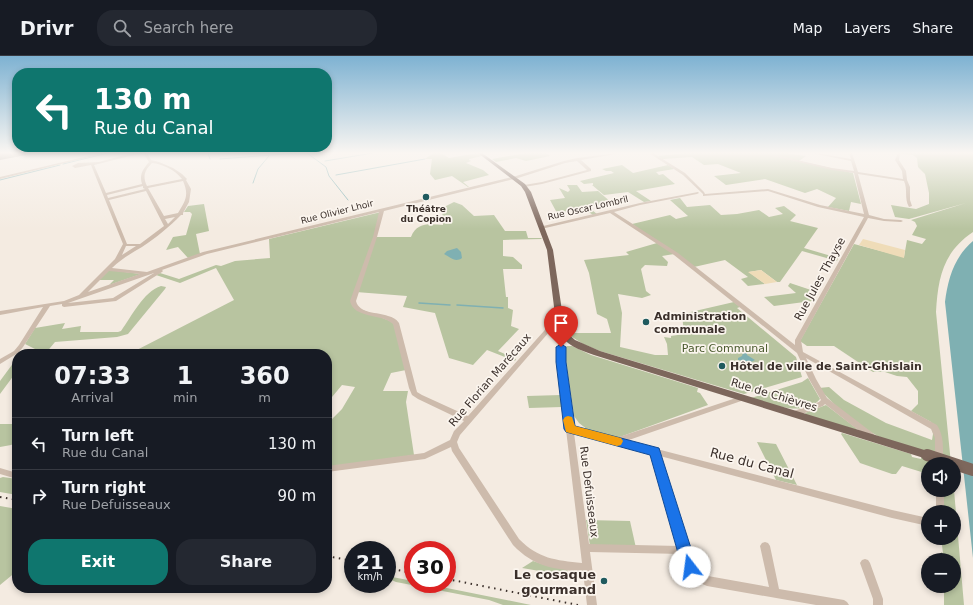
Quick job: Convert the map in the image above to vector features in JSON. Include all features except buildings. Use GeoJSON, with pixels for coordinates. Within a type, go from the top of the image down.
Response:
{"type":"FeatureCollection","features":[{"type":"Feature","properties":{"kind":"main road"},"geometry":{"type":"LineString","coordinates":[[514,179],[524,186],[528,192],[550,250],[561,330],[570,340]]}},
{"type":"Feature","properties":{"kind":"main road","name":"Rue de Chièvres"},"geometry":{"type":"LineString","coordinates":[[570,340],[593,352],[973,470]]}},
{"type":"Feature","properties":{"kind":"street"},"geometry":{"type":"LineString","coordinates":[[98,179],[124,245],[117,260]]}},
{"type":"Feature","properties":{"kind":"street"},"geometry":{"type":"LineString","coordinates":[[144,179],[146,188],[167,227]]}},
{"type":"Feature","properties":{"kind":"street","name":"Rue Olivier Lhoir"},"geometry":{"type":"LineString","coordinates":[[0,313],[47,306],[79,298],[205,253],[510,179]]}},
{"type":"Feature","properties":{"kind":"street"},"geometry":{"type":"LineString","coordinates":[[524,186],[558,179]]}},
{"type":"Feature","properties":{"kind":"street"},"geometry":{"type":"LineString","coordinates":[[688,179],[701,193]]}},
{"type":"Feature","properties":{"kind":"street"},"geometry":{"type":"LineString","coordinates":[[857,179],[867,216]]}},
{"type":"Feature","properties":{"kind":"street"},"geometry":{"type":"LineString","coordinates":[[895,179],[905,180],[909,186],[908,202],[910,206]]}},
{"type":"Feature","properties":{"kind":"street"},"geometry":{"type":"LineString","coordinates":[[79,298],[117,260],[167,227],[181,214],[190,197],[190,190],[184,180],[146,188],[105,194]]}},
{"type":"Feature","properties":{"kind":"street"},"geometry":{"type":"LineString","coordinates":[[107,199],[146,188]]}},
{"type":"Feature","properties":{"kind":"street","name":"Rue Oscar Lombril"},"geometry":{"type":"LineString","coordinates":[[541,228],[640,204],[701,193],[718,194],[768,190],[819,206],[893,221],[901,221]]}},
{"type":"Feature","properties":{"kind":"street"},"geometry":{"type":"LineString","coordinates":[[382,210],[375,238],[353,302],[354,306],[361,311],[390,318],[396,323],[414,393],[469,420]]}},
{"type":"Feature","properties":{"kind":"street"},"geometry":{"type":"LineString","coordinates":[[612,212],[676,254],[801,353],[934,427],[937,431],[939,439],[940,457]]}},
{"type":"Feature","properties":{"kind":"street"},"geometry":{"type":"LineString","coordinates":[[162,218],[181,214]]}},
{"type":"Feature","properties":{"kind":"street","name":"Rue Jules Thayse"},"geometry":{"type":"LineString","coordinates":[[801,353],[797,344],[798,340],[867,216]]}},
{"type":"Feature","properties":{"kind":"street"},"geometry":{"type":"LineString","coordinates":[[124,245],[141,245]]}},
{"type":"Feature","properties":{"kind":"street","name":"Rue Olivier Lhoir"},"geometry":{"type":"LineString","coordinates":[[56,304],[59,306],[114,300],[166,267]]}},
{"type":"Feature","properties":{"kind":"street"},"geometry":{"type":"LineString","coordinates":[[108,269],[148,273]]}},
{"type":"Feature","properties":{"kind":"street"},"geometry":{"type":"LineString","coordinates":[[19,349],[47,306]]}},
{"type":"Feature","properties":{"kind":"street","name":"Rue Florian Marécaux"},"geometry":{"type":"LineString","coordinates":[[332,467],[421,457],[453,442],[455,436],[554,323],[560,320]]}},
{"type":"Feature","properties":{"kind":"street"},"geometry":{"type":"LineString","coordinates":[[549,330],[561,330]]}},
{"type":"Feature","properties":{"kind":"street","name":"Rue Defuisseaux"},"geometry":{"type":"LineString","coordinates":[[561,330],[561,362],[592,605]]}},
{"type":"Feature","properties":{"kind":"street"},"geometry":{"type":"LineString","coordinates":[[561,347],[570,340]]}},
{"type":"Feature","properties":{"kind":"street"},"geometry":{"type":"LineString","coordinates":[[801,353],[809,375],[824,400],[875,439]]}},
{"type":"Feature","properties":{"kind":"street"},"geometry":{"type":"LineString","coordinates":[[0,362],[12,354]]}},
{"type":"Feature","properties":{"kind":"street"},"geometry":{"type":"LineString","coordinates":[[617,441],[742,398]]}},
{"type":"Feature","properties":{"kind":"street"},"geometry":{"type":"LineString","coordinates":[[794,414],[821,404],[824,400]]}},
{"type":"Feature","properties":{"kind":"street","name":"Rue du Canal"},"geometry":{"type":"LineString","coordinates":[[570,429],[921,520]]}},
{"type":"Feature","properties":{"kind":"street"},"geometry":{"type":"LineString","coordinates":[[453,442],[455,449],[516,542],[525,553],[537,559],[554,564],[588,568]]}},
{"type":"Feature","properties":{"kind":"street"},"geometry":{"type":"LineString","coordinates":[[655,451],[693,574],[703,580],[844,605]]}},
{"type":"Feature","properties":{"kind":"street"},"geometry":{"type":"LineString","coordinates":[[0,471],[12,475]]}},
{"type":"Feature","properties":{"kind":"street"},"geometry":{"type":"LineString","coordinates":[[765,546],[775,592]]}},
{"type":"Feature","properties":{"kind":"street"},"geometry":{"type":"LineString","coordinates":[[585,548],[685,550]]}},
{"type":"Feature","properties":{"kind":"street"},"geometry":{"type":"LineString","coordinates":[[865,564],[878,599],[878,605]]}},
{"type":"Feature","properties":{"kind":"green space"},"geometry":{"type":"Polygon","coordinates":[[[456,179],[476,179],[463,182],[468,187],[456,179]]]}},
{"type":"Feature","properties":{"kind":"green space"},"geometry":{"type":"Polygon","coordinates":[[[590,179],[669,179],[675,184],[636,191],[651,201],[644,202],[628,192],[604,195],[592,185],[593,183],[584,184],[580,181],[590,179]]]}},
{"type":"Feature","properties":{"kind":"green space"},"geometry":{"type":"Polygon","coordinates":[[[717,179],[854,179],[861,204],[851,202],[849,211],[828,207],[836,198],[817,189],[805,193],[765,179],[726,185],[717,179]]]}},
{"type":"Feature","properties":{"kind":"green space"},"geometry":{"type":"Polygon","coordinates":[[[926,179],[973,179],[973,232],[955,248],[944,267],[938,288],[936,312],[950,457],[921,457],[921,450],[876,435],[858,424],[841,410],[819,388],[829,387],[844,400],[886,423],[932,440],[933,434],[931,422],[911,411],[918,404],[918,391],[907,377],[897,376],[885,372],[873,372],[834,346],[807,346],[800,341],[854,244],[904,257],[907,240],[922,244],[926,239],[912,235],[917,226],[915,222],[911,220],[966,203],[909,219],[895,217],[891,205],[916,209],[929,204],[929,193],[926,179]]]}},
{"type":"Feature","properties":{"kind":"green space"},"geometry":{"type":"Polygon","coordinates":[[[567,185],[577,185],[582,192],[598,191],[612,203],[588,207],[597,214],[593,215],[583,208],[557,213],[550,200],[565,198],[559,188],[568,192],[570,190],[567,185]]]}},
{"type":"Feature","properties":{"kind":"green space"},"geometry":{"type":"Polygon","coordinates":[[[680,198],[687,207],[710,205],[721,215],[759,210],[769,217],[783,214],[775,208],[784,206],[796,215],[790,221],[818,228],[804,248],[838,258],[837,261],[802,251],[780,282],[777,282],[761,270],[749,272],[765,284],[748,286],[741,279],[748,277],[725,260],[694,267],[632,224],[670,215],[676,219],[688,216],[670,200],[680,198]]]}},
{"type":"Feature","properties":{"kind":"green space"},"geometry":{"type":"Polygon","coordinates":[[[454,202],[462,205],[474,216],[494,215],[505,231],[526,231],[528,238],[542,239],[503,240],[503,256],[513,257],[522,265],[522,269],[503,269],[506,297],[508,297],[508,308],[513,310],[511,326],[519,329],[498,351],[516,359],[515,361],[487,350],[473,365],[449,358],[435,313],[403,307],[407,296],[356,292],[353,306],[395,323],[406,370],[391,373],[383,391],[408,391],[406,402],[414,455],[332,466],[332,419],[342,409],[355,387],[342,385],[332,397],[332,349],[139,349],[234,300],[216,268],[180,283],[156,275],[160,273],[179,279],[216,265],[221,266],[235,261],[270,258],[269,239],[381,212],[374,237],[411,237],[420,226],[428,224],[443,225],[442,207],[454,202]]]}},
{"type":"Feature","properties":{"kind":"green space"},"geometry":{"type":"Polygon","coordinates":[[[204,204],[209,231],[196,234],[200,254],[188,258],[178,247],[166,250],[173,237],[186,235],[192,214],[190,212],[184,212],[188,206],[204,204]]]}},
{"type":"Feature","properties":{"kind":"green space","name":"Parc Communal"},"geometry":{"type":"Polygon","coordinates":[[[657,243],[674,254],[662,256],[668,262],[667,266],[645,265],[641,269],[646,291],[651,295],[642,298],[618,294],[622,313],[620,347],[655,355],[668,355],[667,344],[664,337],[671,338],[671,336],[684,334],[682,314],[734,302],[740,307],[737,308],[796,357],[802,377],[744,394],[600,351],[583,344],[569,335],[568,333],[611,333],[607,319],[597,314],[589,273],[584,260],[629,255],[626,252],[657,243]]]}},
{"type":"Feature","properties":{"kind":"green space"},"geometry":{"type":"Polygon","coordinates":[[[109,270],[141,274],[109,285],[114,280],[99,280],[109,270]]]}},
{"type":"Feature","properties":{"kind":"green space"},"geometry":{"type":"Polygon","coordinates":[[[790,283],[817,292],[812,301],[774,306],[764,297],[796,293],[788,286],[790,283]]]}},
{"type":"Feature","properties":{"kind":"green space"},"geometry":{"type":"Polygon","coordinates":[[[161,286],[166,287],[128,334],[117,337],[55,342],[49,349],[35,349],[25,344],[35,328],[65,323],[62,329],[81,326],[80,332],[121,331],[143,299],[161,286]]]}},
{"type":"Feature","properties":{"kind":"green space"},"geometry":{"type":"Polygon","coordinates":[[[572,346],[591,355],[698,388],[697,392],[700,393],[708,405],[617,438],[588,430],[579,423],[574,416],[566,361],[565,347],[572,346]]]}},
{"type":"Feature","properties":{"kind":"green space"},"geometry":{"type":"Polygon","coordinates":[[[12,365],[12,378],[0,394],[0,381],[12,365]]]}},
{"type":"Feature","properties":{"kind":"green space"},"geometry":{"type":"Polygon","coordinates":[[[808,378],[820,399],[813,405],[805,408],[787,408],[751,398],[802,382],[808,378]]]}},
{"type":"Feature","properties":{"kind":"green space"},"geometry":{"type":"Polygon","coordinates":[[[561,395],[562,407],[529,408],[527,396],[561,395]]]}},
{"type":"Feature","properties":{"kind":"green space"},"geometry":{"type":"Polygon","coordinates":[[[826,405],[857,430],[806,415],[805,413],[826,405]]]}},
{"type":"Feature","properties":{"kind":"green space"},"geometry":{"type":"Polygon","coordinates":[[[0,424],[12,424],[12,444],[0,447],[0,424]]]}},
{"type":"Feature","properties":{"kind":"green space"},"geometry":{"type":"Polygon","coordinates":[[[842,433],[911,454],[912,457],[921,459],[921,472],[902,466],[896,474],[892,474],[860,463],[841,434],[842,433]]]}},
{"type":"Feature","properties":{"kind":"green space"},"geometry":{"type":"Polygon","coordinates":[[[757,442],[776,444],[797,485],[776,480],[757,442]]]}},
{"type":"Feature","properties":{"kind":"green space"},"geometry":{"type":"Polygon","coordinates":[[[0,478],[12,478],[12,494],[0,492],[0,478]]]}},
{"type":"Feature","properties":{"kind":"green space"},"geometry":{"type":"Polygon","coordinates":[[[937,497],[955,497],[955,505],[937,505],[937,497]]]}},
{"type":"Feature","properties":{"kind":"green space"},"geometry":{"type":"Polygon","coordinates":[[[0,506],[12,508],[12,575],[0,585],[0,506]]]}},
{"type":"Feature","properties":{"kind":"green space"},"geometry":{"type":"Polygon","coordinates":[[[586,520],[630,521],[636,548],[590,546],[586,520]]]}},
{"type":"Feature","properties":{"kind":"green space"},"geometry":{"type":"Polygon","coordinates":[[[942,545],[959,545],[959,553],[943,553],[942,545]]]}},
{"type":"Feature","properties":{"kind":"green space"},"geometry":{"type":"Polygon","coordinates":[[[533,561],[567,569],[569,576],[522,568],[533,561]]]}},
{"type":"Feature","properties":{"kind":"green space"},"geometry":{"type":"Polygon","coordinates":[[[961,570],[964,605],[944,605],[944,593],[961,593],[961,570]]]}},
{"type":"Feature","properties":{"kind":"green space"},"geometry":{"type":"Polygon","coordinates":[[[396,578],[404,579],[404,584],[396,582],[396,578]]]}},
{"type":"Feature","properties":{"kind":"green space"},"geometry":{"type":"Polygon","coordinates":[[[456,590],[531,605],[503,605],[489,600],[453,593],[456,593],[456,590]]]}},
{"type":"Feature","properties":{"kind":"sand"},"geometry":{"type":"Polygon","coordinates":[[[863,239],[905,250],[904,258],[859,245],[863,239]]]}},
{"type":"Feature","properties":{"kind":"sand"},"geometry":{"type":"Polygon","coordinates":[[[761,270],[777,282],[765,284],[748,272],[761,270]]]}},
{"type":"Feature","properties":{"kind":"water"},"geometry":{"type":"Polygon","coordinates":[[[973,241],[973,558],[945,302],[953,269],[966,247],[973,241]]]}},
{"type":"Feature","properties":{"kind":"water"},"geometry":{"type":"Polygon","coordinates":[[[457,248],[461,252],[462,258],[457,260],[444,254],[447,251],[457,248]]]}},
{"type":"Feature","properties":{"kind":"water"},"geometry":{"type":"Polygon","coordinates":[[[736,347],[754,348],[747,353],[747,355],[755,360],[751,362],[738,360],[743,353],[735,349],[736,347]]]}},
{"type":"Feature","properties":{"kind":"waterway"},"geometry":{"type":"LineString","coordinates":[[0,180],[6,179]]}},
{"type":"Feature","properties":{"kind":"waterway"},"geometry":{"type":"LineString","coordinates":[[253,183],[255,179]]}},
{"type":"Feature","properties":{"kind":"waterway"},"geometry":{"type":"LineString","coordinates":[[331,179],[348,200]]}},
{"type":"Feature","properties":{"kind":"waterway"},"geometry":{"type":"LineString","coordinates":[[419,303],[450,305]]}},
{"type":"Feature","properties":{"kind":"waterway"},"geometry":{"type":"LineString","coordinates":[[457,305],[503,308]]}},
{"type":"Feature","properties":{"kind":"railway"},"geometry":{"type":"LineString","coordinates":[[0,497],[12,499]]}},
{"type":"Feature","properties":{"kind":"railway"},"geometry":{"type":"LineString","coordinates":[[332,557],[344,559]]}},
{"type":"Feature","properties":{"kind":"railway"},"geometry":{"type":"LineString","coordinates":[[396,570],[404,571]]}},
{"type":"Feature","properties":{"kind":"railway"},"geometry":{"type":"LineString","coordinates":[[456,581],[578,605]]}},
{"type":"Feature","properties":{"kind":"slow traffic"},"geometry":{"type":"LineString","coordinates":[[568,420],[570,429],[617,441]]}},
{"type":"Feature","properties":{"kind":"place","name":"Théâtre du Copion"},"geometry":{"type":"Point","coordinates":[426,197]}},
{"type":"Feature","properties":{"kind":"place","name":"Administration communale"},"geometry":{"type":"Point","coordinates":[646,322]}},
{"type":"Feature","properties":{"kind":"place","name":"Hôtel de ville de Saint-Ghislain"},"geometry":{"type":"Point","coordinates":[722,366]}},
{"type":"Feature","properties":{"kind":"place","name":"Le cosaque gourmand"},"geometry":{"type":"Point","coordinates":[604,581]}},
{"type":"Feature","properties":{"kind":"route"},"geometry":{"type":"LineString","coordinates":[[561,347],[561,362],[570,429],[655,451],[690,567]]}}]}
